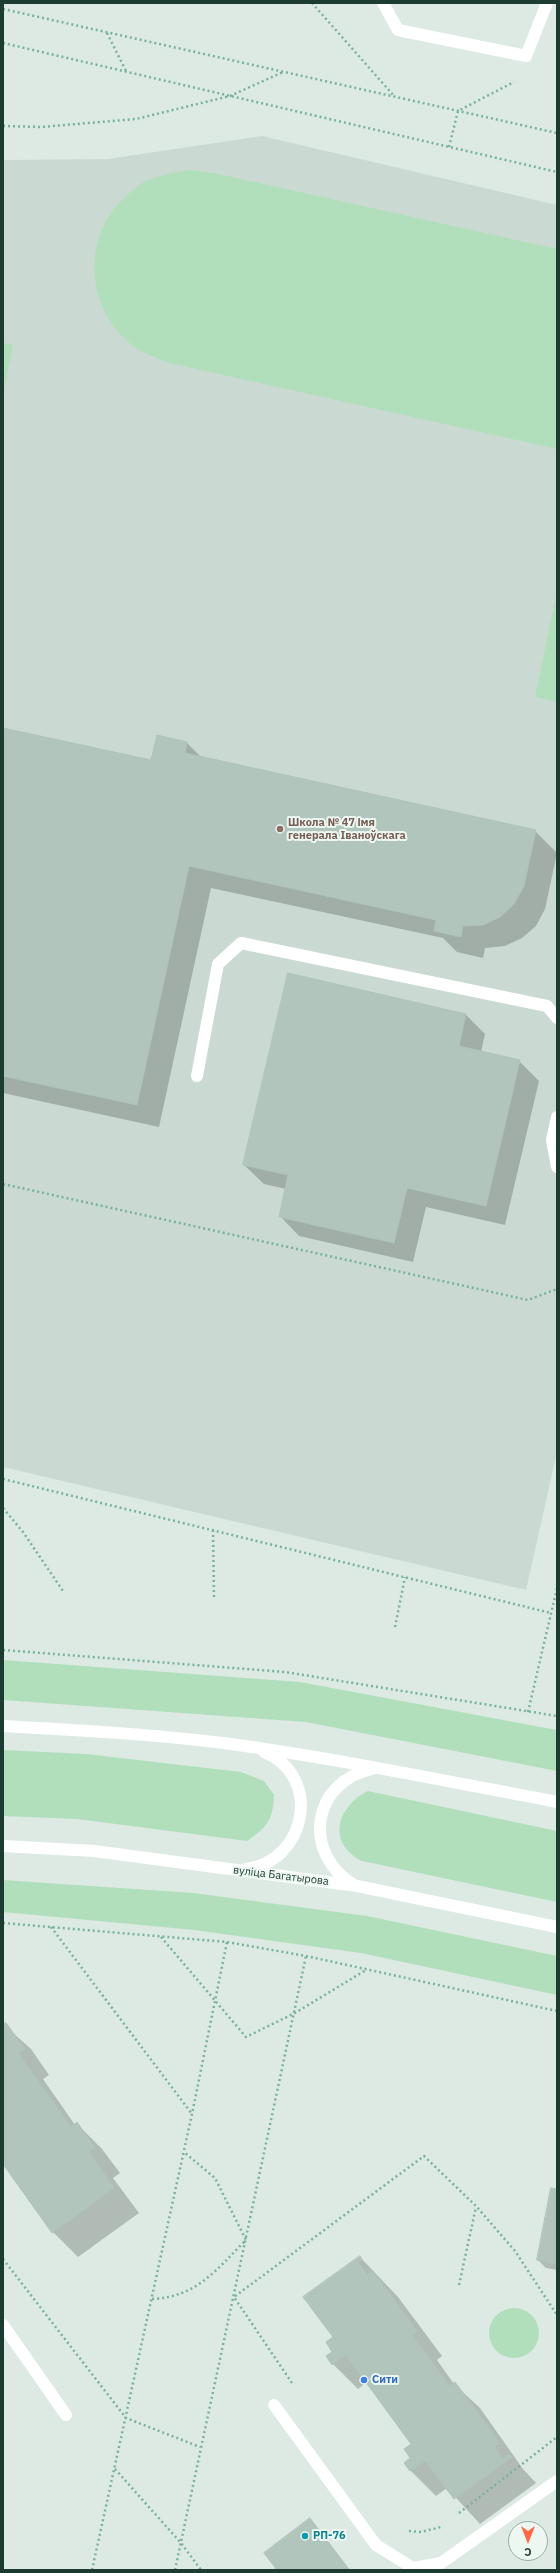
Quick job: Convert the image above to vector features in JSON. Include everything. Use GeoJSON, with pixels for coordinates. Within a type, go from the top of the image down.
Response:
{"type":"FeatureCollection","features":[{"type":"Feature","properties":{"kind":"street"},"geometry":{"type":"LineString","coordinates":[[383,3],[398,30],[526,56],[547,3]]}},
{"type":"Feature","properties":{"kind":"street"},"geometry":{"type":"LineString","coordinates":[[197,1076],[218,964],[242,943],[547,1006],[557,1018]]}},
{"type":"Feature","properties":{"kind":"street"},"geometry":{"type":"LineString","coordinates":[[557,1117],[552,1140],[557,1167]]}},
{"type":"Feature","properties":{"kind":"street"},"geometry":{"type":"LineString","coordinates":[[3,1726],[105,1731],[253,1748],[377,1768],[557,1802]]}},
{"type":"Feature","properties":{"kind":"street"},"geometry":{"type":"LineString","coordinates":[[237,1871],[256,1868],[273,1861],[287,1848],[297,1832],[301,1814],[300,1796],[290,1774],[284,1765],[269,1754],[253,1748]]}},
{"type":"Feature","properties":{"kind":"street"},"geometry":{"type":"LineString","coordinates":[[357,1886],[342,1878],[331,1865],[322,1845],[320,1834],[321,1817],[332,1794],[347,1778],[361,1771],[377,1768]]}},
{"type":"Feature","properties":{"kind":"street","name":"вуліца Багатырова"},"geometry":{"type":"LineString","coordinates":[[3,1846],[94,1851],[357,1886],[557,1927]]}},
{"type":"Feature","properties":{"kind":"street"},"geometry":{"type":"LineString","coordinates":[[3,2325],[66,2415]]}},
{"type":"Feature","properties":{"kind":"street"},"geometry":{"type":"LineString","coordinates":[[274,2405],[376,2545],[413,2568],[440,2563],[557,2481]]}},
{"type":"Feature","properties":{"kind":"path"},"geometry":{"type":"LineString","coordinates":[[312,3],[395,97]]}},
{"type":"Feature","properties":{"kind":"path"},"geometry":{"type":"LineString","coordinates":[[3,9],[556,133],[557,137]]}},
{"type":"Feature","properties":{"kind":"path"},"geometry":{"type":"LineString","coordinates":[[107,32],[127,72]]}},
{"type":"Feature","properties":{"kind":"path"},"geometry":{"type":"LineString","coordinates":[[3,43],[557,172]]}},
{"type":"Feature","properties":{"kind":"path"},"geometry":{"type":"LineString","coordinates":[[3,126],[41,127],[136,119],[230,96],[284,72]]}},
{"type":"Feature","properties":{"kind":"path"},"geometry":{"type":"LineString","coordinates":[[449,147],[458,111],[522,78]]}},
{"type":"Feature","properties":{"kind":"path"},"geometry":{"type":"LineString","coordinates":[[3,1184],[528,1300],[557,1290]]}},
{"type":"Feature","properties":{"kind":"path"},"geometry":{"type":"LineString","coordinates":[[3,1479],[551,1613]]}},
{"type":"Feature","properties":{"kind":"path"},"geometry":{"type":"LineString","coordinates":[[3,1508],[23,1532],[63,1591]]}},
{"type":"Feature","properties":{"kind":"path"},"geometry":{"type":"LineString","coordinates":[[213,1530],[214,1599]]}},
{"type":"Feature","properties":{"kind":"path"},"geometry":{"type":"LineString","coordinates":[[395,1627],[404,1577]]}},
{"type":"Feature","properties":{"kind":"path"},"geometry":{"type":"LineString","coordinates":[[528,1712],[557,1588]]}},
{"type":"Feature","properties":{"kind":"path"},"geometry":{"type":"LineString","coordinates":[[3,1650],[285,1672],[557,1716]]}},
{"type":"Feature","properties":{"kind":"path"},"geometry":{"type":"LineString","coordinates":[[3,1923],[226,1942],[306,1956],[557,2011]]}},
{"type":"Feature","properties":{"kind":"path"},"geometry":{"type":"LineString","coordinates":[[51,1926],[192,2114]]}},
{"type":"Feature","properties":{"kind":"path"},"geometry":{"type":"LineString","coordinates":[[161,1936],[246,2037],[295,2013],[366,1970]]}},
{"type":"Feature","properties":{"kind":"path"},"geometry":{"type":"LineString","coordinates":[[92,2570],[184,2152],[226,1942]]}},
{"type":"Feature","properties":{"kind":"path"},"geometry":{"type":"LineString","coordinates":[[175,2570],[200,2447],[234,2297],[306,1956]]}},
{"type":"Feature","properties":{"kind":"path"},"geometry":{"type":"LineString","coordinates":[[184,2152],[215,2178],[246,2240]]}},
{"type":"Feature","properties":{"kind":"path"},"geometry":{"type":"LineString","coordinates":[[234,2297],[424,2156],[476,2206],[515,2251],[557,2315]]}},
{"type":"Feature","properties":{"kind":"path"},"geometry":{"type":"LineString","coordinates":[[459,2285],[476,2206]]}},
{"type":"Feature","properties":{"kind":"path"},"geometry":{"type":"LineString","coordinates":[[152,2299],[171,2298],[200,2285],[246,2240]]}},
{"type":"Feature","properties":{"kind":"path"},"geometry":{"type":"LineString","coordinates":[[3,2259],[126,2418],[200,2447]]}},
{"type":"Feature","properties":{"kind":"path"},"geometry":{"type":"LineString","coordinates":[[234,2297],[293,2385]]}},
{"type":"Feature","properties":{"kind":"path"},"geometry":{"type":"LineString","coordinates":[[454,2517],[557,2438]]}},
{"type":"Feature","properties":{"kind":"path"},"geometry":{"type":"LineString","coordinates":[[115,2469],[181,2543],[201,2570]]}},
{"type":"Feature","properties":{"kind":"path"},"geometry":{"type":"LineString","coordinates":[[406,2531],[421,2532],[442,2527],[448,2522]]}},
{"type":"Feature","properties":{"kind":"shaded area","name":"Школа № 47 імя генерала Іваноўскага"},"geometry":{"type":"Polygon","coordinates":[[[262,136],[557,205],[557,1452],[526,1590],[3,1467],[3,160],[108,159],[262,136]]]}},
{"type":"Feature","properties":{"kind":"green space"},"geometry":{"type":"Polygon","coordinates":[[[190,170],[214,173],[557,249],[557,449],[169,363],[146,354],[136,348],[126,340],[113,325],[104,309],[98,292],[95,274],[95,255],[99,237],[107,220],[118,204],[139,186],[146,181],[157,177],[190,170]]]}},
{"type":"Feature","properties":{"kind":"green space"},"geometry":{"type":"Polygon","coordinates":[[[3,343],[13,345],[3,394],[3,343]]]}},
{"type":"Feature","properties":{"kind":"green space"},"geometry":{"type":"Polygon","coordinates":[[[557,591],[557,702],[535,697],[557,591]]]}},
{"type":"Feature","properties":{"kind":"green space"},"geometry":{"type":"Polygon","coordinates":[[[3,1660],[300,1682],[557,1730],[557,1771],[306,1722],[3,1700],[3,1660]]]}},
{"type":"Feature","properties":{"kind":"green space"},"geometry":{"type":"Polygon","coordinates":[[[3,1750],[86,1754],[241,1772],[264,1781],[274,1795],[271,1816],[265,1827],[247,1841],[77,1819],[3,1816],[3,1750]]]}},
{"type":"Feature","properties":{"kind":"green space"},"geometry":{"type":"Polygon","coordinates":[[[368,1791],[557,1831],[557,1902],[362,1861],[351,1853],[344,1845],[340,1835],[340,1825],[343,1815],[349,1806],[357,1798],[368,1791]]]}},
{"type":"Feature","properties":{"kind":"green space"},"geometry":{"type":"Polygon","coordinates":[[[3,1880],[193,1893],[367,1916],[557,1956],[557,1995],[361,1953],[194,1930],[3,1912],[3,1880]]]}},
{"type":"Feature","properties":{"kind":"green space"},"geometry":{"type":"Polygon","coordinates":[[[509,2308],[519,2308],[532,2315],[539,2328],[539,2338],[532,2351],[519,2358],[509,2358],[500,2354],[493,2347],[489,2338],[489,2328],[493,2319],[500,2312],[509,2308]]]}},
{"type":"Feature","properties":{"kind":"building"},"geometry":{"type":"Polygon","coordinates":[[[3,728],[151,760],[157,735],[187,742],[185,753],[536,830],[524,886],[514,904],[500,917],[483,925],[463,926],[461,937],[434,931],[436,920],[189,866],[137,1105],[3,1076],[3,728]]]}},
{"type":"Feature","properties":{"kind":"building"},"geometry":{"type":"Polygon","coordinates":[[[288,973],[466,1014],[459,1046],[520,1060],[486,1206],[407,1188],[394,1243],[279,1217],[288,1175],[243,1165],[288,973]]]}},
{"type":"Feature","properties":{"kind":"building"},"geometry":{"type":"Polygon","coordinates":[[[6,2023],[25,2049],[18,2053],[71,2127],[77,2122],[95,2148],[89,2152],[114,2188],[52,2233],[3,2164],[3,2024],[6,2023]]]}},
{"type":"Feature","properties":{"kind":"building"},"geometry":{"type":"Polygon","coordinates":[[[551,2188],[557,2189],[557,2264],[537,2260],[551,2188]]]}},
{"type":"Feature","properties":{"kind":"building"},"geometry":{"type":"Polygon","coordinates":[[[360,2256],[362,2259],[358,2262],[367,2275],[373,2271],[417,2331],[412,2335],[450,2386],[455,2382],[500,2443],[494,2446],[503,2459],[509,2454],[512,2457],[454,2499],[425,2461],[410,2471],[404,2463],[410,2458],[404,2449],[411,2444],[346,2355],[332,2365],[326,2356],[332,2352],[326,2342],[333,2337],[303,2297],[360,2256]]]}},
{"type":"Feature","properties":{"kind":"building","name":"РП-76"},"geometry":{"type":"Polygon","coordinates":[[[310,2518],[349,2570],[277,2570],[264,2553],[310,2518]]]}},
{"type":"Feature","properties":{"kind":"place","name":"Школа № 47 імя генерала Іваноўскага"},"geometry":{"type":"Point","coordinates":[280,829]}},
{"type":"Feature","properties":{"kind":"place","name":"Сити"},"geometry":{"type":"Point","coordinates":[364,2380]}},
{"type":"Feature","properties":{"kind":"place","name":"РП-76"},"geometry":{"type":"Point","coordinates":[305,2536]}}]}
